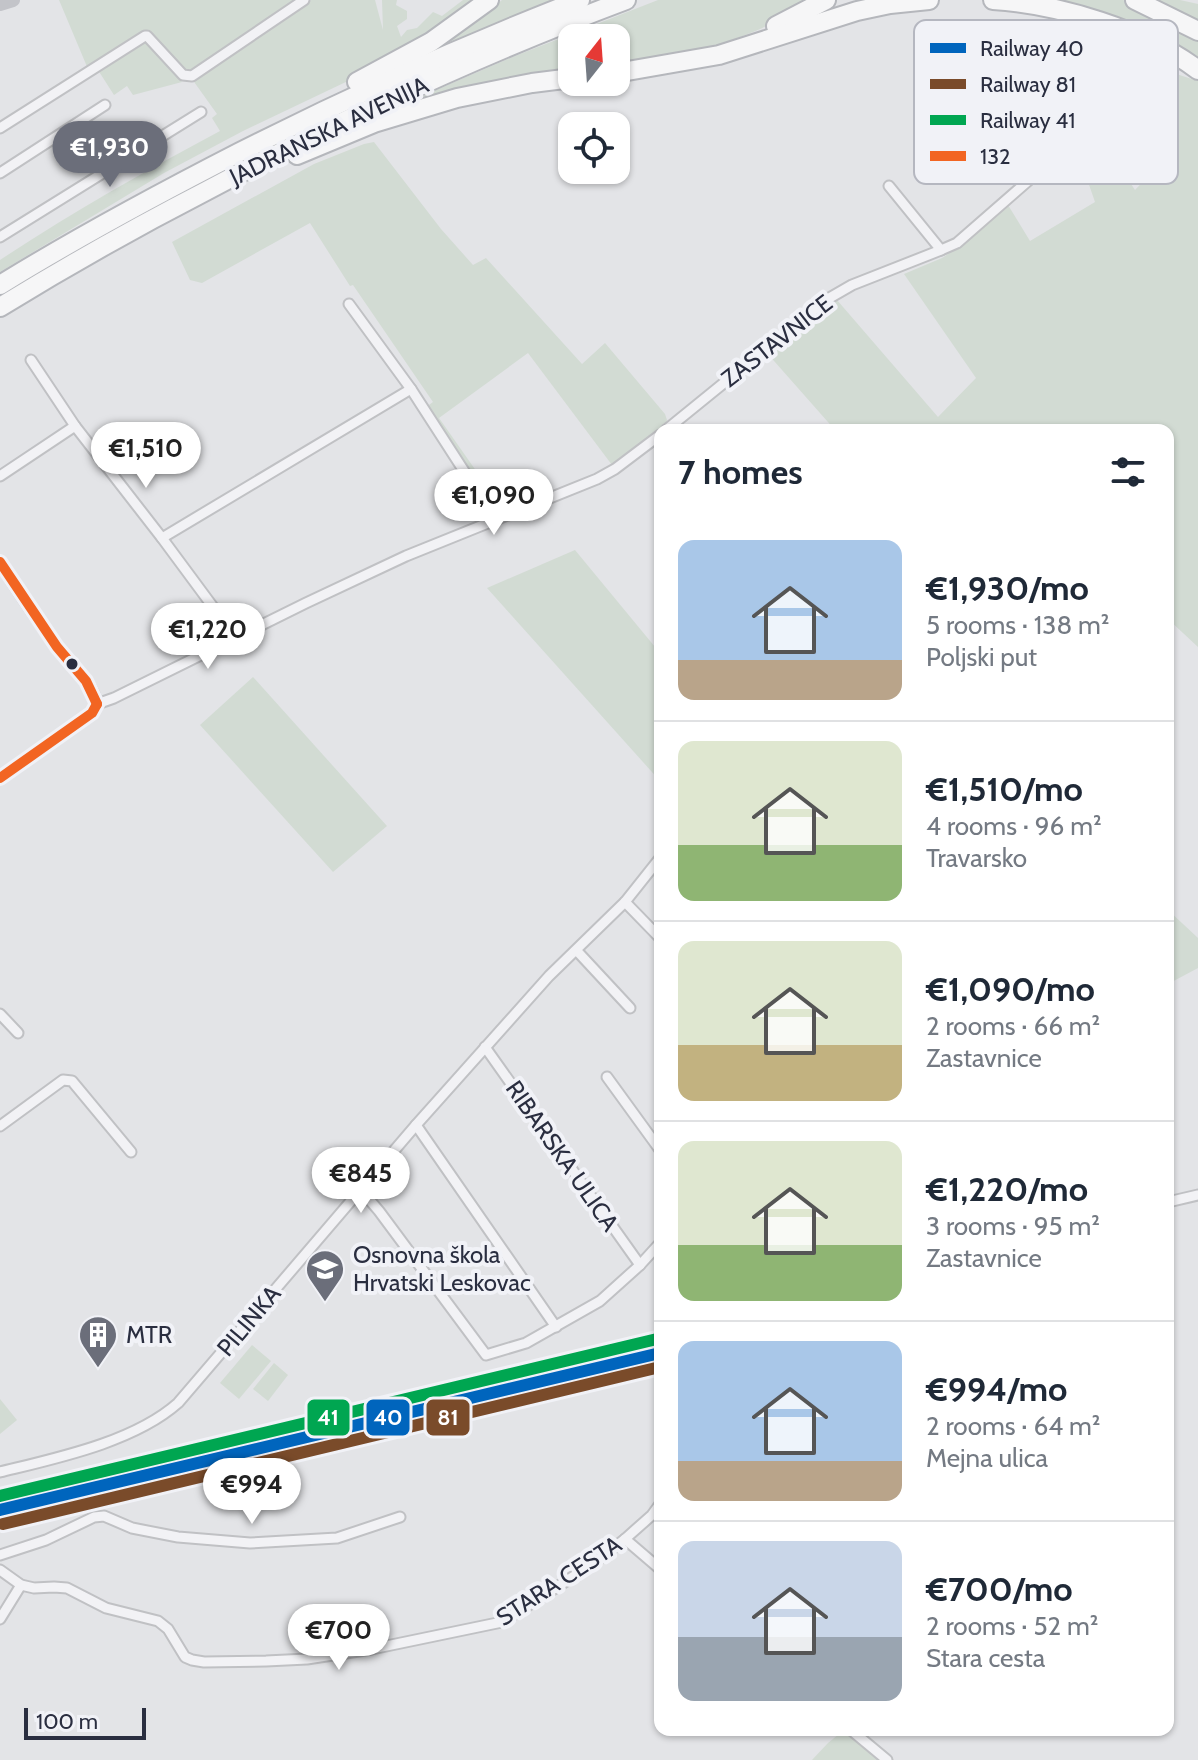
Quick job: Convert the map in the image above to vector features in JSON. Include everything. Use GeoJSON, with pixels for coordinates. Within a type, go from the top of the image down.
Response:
{"type":"FeatureCollection","features":[{"type":"Feature","properties":{"kind":"highway"},"geometry":{"type":"LineString","coordinates":[[76,239],[104,213],[198,161],[391,65],[431,42],[489,0]]}},
{"type":"Feature","properties":{"kind":"highway","name":"JADRANSKA AVENIJA"},"geometry":{"type":"LineString","coordinates":[[0,285],[144,201],[360,94],[580,0]]}},
{"type":"Feature","properties":{"kind":"highway","name":"JADRANSKA AVENIJA"},"geometry":{"type":"LineString","coordinates":[[0,307],[173,208],[306,138],[556,27],[626,0]]}},
{"type":"Feature","properties":{"kind":"highway"},"geometry":{"type":"LineString","coordinates":[[630,71],[699,57],[784,23],[826,0]]}},
{"type":"Feature","properties":{"kind":"highway"},"geometry":{"type":"LineString","coordinates":[[699,57],[719,55],[857,11],[929,0]]}},
{"type":"Feature","properties":{"kind":"highway"},"geometry":{"type":"LineString","coordinates":[[993,0],[1034,4],[1095,20]]}},
{"type":"Feature","properties":{"kind":"highway"},"geometry":{"type":"LineString","coordinates":[[1135,0],[1176,20]]}},
{"type":"Feature","properties":{"kind":"highway"},"geometry":{"type":"LineString","coordinates":[[1178,21],[1198,31]]}},
{"type":"Feature","properties":{"kind":"highway"},"geometry":{"type":"LineString","coordinates":[[1178,56],[1198,70]]}},
{"type":"Feature","properties":{"kind":"highway"},"geometry":{"type":"LineString","coordinates":[[173,208],[384,119],[457,98],[558,80]]}},
{"type":"Feature","properties":{"kind":"main road"},"geometry":{"type":"LineString","coordinates":[[0,4],[13,0]]}},
{"type":"Feature","properties":{"kind":"main road"},"geometry":{"type":"LineString","coordinates":[[0,562],[13,585],[93,691],[97,704],[92,713],[0,778]]}},
{"type":"Feature","properties":{"kind":"street"},"geometry":{"type":"LineString","coordinates":[[0,128],[145,36],[183,75],[192,76],[304,0]]}},
{"type":"Feature","properties":{"kind":"street"},"geometry":{"type":"LineString","coordinates":[[0,173],[105,105]]}},
{"type":"Feature","properties":{"kind":"street"},"geometry":{"type":"LineString","coordinates":[[0,237],[201,112]]}},
{"type":"Feature","properties":{"kind":"street","name":"ZASTAVNICE"},"geometry":{"type":"LineString","coordinates":[[673,424],[826,300],[852,285],[957,243],[1024,184]]}},
{"type":"Feature","properties":{"kind":"street"},"geometry":{"type":"LineString","coordinates":[[889,186],[941,250]]}},
{"type":"Feature","properties":{"kind":"street"},"geometry":{"type":"LineString","coordinates":[[349,304],[411,389],[495,519]]}},
{"type":"Feature","properties":{"kind":"street"},"geometry":{"type":"LineString","coordinates":[[31,360],[75,426],[236,638]]}},
{"type":"Feature","properties":{"kind":"street"},"geometry":{"type":"LineString","coordinates":[[162,538],[411,389]]}},
{"type":"Feature","properties":{"kind":"street"},"geometry":{"type":"LineString","coordinates":[[0,476],[75,426]]}},
{"type":"Feature","properties":{"kind":"street"},"geometry":{"type":"LineString","coordinates":[[97,704],[406,556],[586,483],[615,469],[654,440]]}},
{"type":"Feature","properties":{"kind":"street","name":"PILINKA"},"geometry":{"type":"LineString","coordinates":[[0,1472],[69,1455],[137,1429],[166,1414],[197,1382],[485,1047],[549,976],[625,902],[654,866]]}},
{"type":"Feature","properties":{"kind":"street"},"geometry":{"type":"LineString","coordinates":[[625,902],[654,932]]}},
{"type":"Feature","properties":{"kind":"street"},"geometry":{"type":"LineString","coordinates":[[577,951],[630,1008]]}},
{"type":"Feature","properties":{"kind":"street"},"geometry":{"type":"LineString","coordinates":[[0,1014],[18,1033]]}},
{"type":"Feature","properties":{"kind":"street","name":"RIBARSKA ULICA"},"geometry":{"type":"LineString","coordinates":[[485,1047],[640,1265]]}},
{"type":"Feature","properties":{"kind":"street"},"geometry":{"type":"LineString","coordinates":[[607,1077],[654,1142]]}},
{"type":"Feature","properties":{"kind":"street"},"geometry":{"type":"LineString","coordinates":[[2,1120],[63,1080],[72,1081],[131,1152]]}},
{"type":"Feature","properties":{"kind":"street"},"geometry":{"type":"LineString","coordinates":[[416,1125],[556,1327]]}},
{"type":"Feature","properties":{"kind":"street"},"geometry":{"type":"LineString","coordinates":[[361,1190],[486,1355],[526,1343],[600,1301],[654,1250]]}},
{"type":"Feature","properties":{"kind":"street"},"geometry":{"type":"LineString","coordinates":[[1174,1201],[1198,1195]]}},
{"type":"Feature","properties":{"kind":"street","name":"STARA CESTA"},"geometry":{"type":"LineString","coordinates":[[21,1585],[62,1587],[106,1608],[151,1618],[168,1629],[183,1654],[192,1660],[307,1659],[502,1622],[593,1564],[654,1512]]}},
{"type":"Feature","properties":{"kind":"street"},"geometry":{"type":"LineString","coordinates":[[0,1555],[46,1540],[94,1517],[104,1516],[132,1528],[178,1537],[250,1543],[337,1538],[400,1517]]}},
{"type":"Feature","properties":{"kind":"street"},"geometry":{"type":"LineString","coordinates":[[625,1539],[654,1564]]}},
{"type":"Feature","properties":{"kind":"street"},"geometry":{"type":"LineString","coordinates":[[0,1570],[21,1585],[0,1619]]}},
{"type":"Feature","properties":{"kind":"street"},"geometry":{"type":"LineString","coordinates":[[858,1736],[887,1760]]}},
{"type":"Feature","properties":{"kind":"shaded area"},"geometry":{"type":"Polygon","coordinates":[[[59,0],[296,0],[188,73],[146,30],[88,69],[59,0]]]}},
{"type":"Feature","properties":{"kind":"shaded area"},"geometry":{"type":"Polygon","coordinates":[[[311,0],[375,0],[383,30],[382,0],[397,0],[396,5],[407,11],[407,19],[397,26],[401,37],[407,30],[417,28],[433,12],[442,16],[463,0],[481,0],[392,60],[243,131],[164,173],[0,272],[0,260],[108,193],[220,131],[212,118],[217,114],[192,79],[311,0]]]}},
{"type":"Feature","properties":{"kind":"shaded area"},"geometry":{"type":"Polygon","coordinates":[[[502,0],[554,0],[450,43],[450,41],[502,0]]]}},
{"type":"Feature","properties":{"kind":"shaded area"},"geometry":{"type":"Polygon","coordinates":[[[658,0],[816,0],[739,37],[690,52],[630,63],[630,24],[597,24],[658,0]]]}},
{"type":"Feature","properties":{"kind":"shaded area"},"geometry":{"type":"Polygon","coordinates":[[[1035,0],[1123,0],[1165,20],[1086,20],[1035,0]]]}},
{"type":"Feature","properties":{"kind":"shaded area"},"geometry":{"type":"Polygon","coordinates":[[[1145,0],[1180,0],[1198,4],[1198,26],[1145,0]]]}},
{"type":"Feature","properties":{"kind":"shaded area"},"geometry":{"type":"Polygon","coordinates":[[[1178,26],[1198,36],[1198,64],[1178,56],[1178,26]]]}},
{"type":"Feature","properties":{"kind":"shaded area"},"geometry":{"type":"Polygon","coordinates":[[[144,39],[182,82],[133,95],[127,86],[114,95],[98,70],[144,39]]]}},
{"type":"Feature","properties":{"kind":"shaded area"},"geometry":{"type":"Polygon","coordinates":[[[558,39],[558,72],[420,97],[558,39]]]}},
{"type":"Feature","properties":{"kind":"shaded area"},"geometry":{"type":"Polygon","coordinates":[[[1178,75],[1198,81],[1198,647],[1174,625],[1174,424],[830,424],[767,353],[837,300],[938,417],[976,378],[904,274],[942,258],[962,245],[1008,205],[1030,241],[1095,202],[1089,184],[1131,184],[1135,190],[1141,184],[1178,184],[1178,75]]]}},
{"type":"Feature","properties":{"kind":"shaded area"},"geometry":{"type":"Polygon","coordinates":[[[374,142],[473,265],[486,258],[582,364],[605,343],[665,414],[666,423],[654,424],[654,432],[612,465],[528,353],[439,418],[479,475],[472,478],[426,407],[433,402],[353,285],[350,286],[310,223],[202,283],[190,280],[172,242],[314,164],[374,142]]]}},
{"type":"Feature","properties":{"kind":"shaded area"},"geometry":{"type":"Polygon","coordinates":[[[575,550],[654,646],[654,774],[487,588],[575,550]]]}},
{"type":"Feature","properties":{"kind":"shaded area"},"geometry":{"type":"Polygon","coordinates":[[[253,677],[387,826],[333,872],[200,725],[253,677]]]}},
{"type":"Feature","properties":{"kind":"shaded area"},"geometry":{"type":"Polygon","coordinates":[[[1174,916],[1198,938],[1198,968],[1174,981],[1174,916]]]}},
{"type":"Feature","properties":{"kind":"shaded area"},"geometry":{"type":"Polygon","coordinates":[[[252,1345],[271,1361],[239,1399],[220,1383],[252,1345]]]}},
{"type":"Feature","properties":{"kind":"shaded area"},"geometry":{"type":"Polygon","coordinates":[[[274,1363],[288,1375],[268,1401],[253,1389],[274,1363]]]}},
{"type":"Feature","properties":{"kind":"shaded area"},"geometry":{"type":"Polygon","coordinates":[[[0,1399],[17,1420],[0,1434],[0,1399]]]}},
{"type":"Feature","properties":{"kind":"shaded area"},"geometry":{"type":"Polygon","coordinates":[[[837,1736],[853,1736],[882,1760],[812,1760],[837,1736]]]}},
{"type":"Feature","properties":{"kind":"railway"},"geometry":{"type":"LineString","coordinates":[[508,1408],[654,1374]]}},
{"type":"Feature","properties":{"kind":"railway"},"geometry":{"type":"LineString","coordinates":[[247,1463],[311,1454],[448,1422],[517,1399]]}},
{"type":"Feature","properties":{"kind":"rail line","name":"41"},"geometry":{"type":"LineString","coordinates":[[0,1496],[654,1340]]}},
{"type":"Feature","properties":{"kind":"rail line","name":"40"},"geometry":{"type":"LineString","coordinates":[[0,1510],[654,1354]]}},
{"type":"Feature","properties":{"kind":"rail line","name":"81"},"geometry":{"type":"LineString","coordinates":[[3,1524],[654,1368]]}},
{"type":"Feature","properties":{"kind":"transit line","name":"132"},"geometry":{"type":"LineString","coordinates":[[0,562],[57,647],[86,681],[97,704]]}},
{"type":"Feature","properties":{"kind":"transit line","name":"132"},"geometry":{"type":"LineString","coordinates":[[0,778],[92,713],[97,704]]}},
{"type":"Feature","properties":{"kind":"place","name":"Osnovna škola Hrvatski Leskovac"},"geometry":{"type":"Point","coordinates":[325,1303]}},
{"type":"Feature","properties":{"kind":"place","name":"MTR"},"geometry":{"type":"Point","coordinates":[98,1369]}}]}
